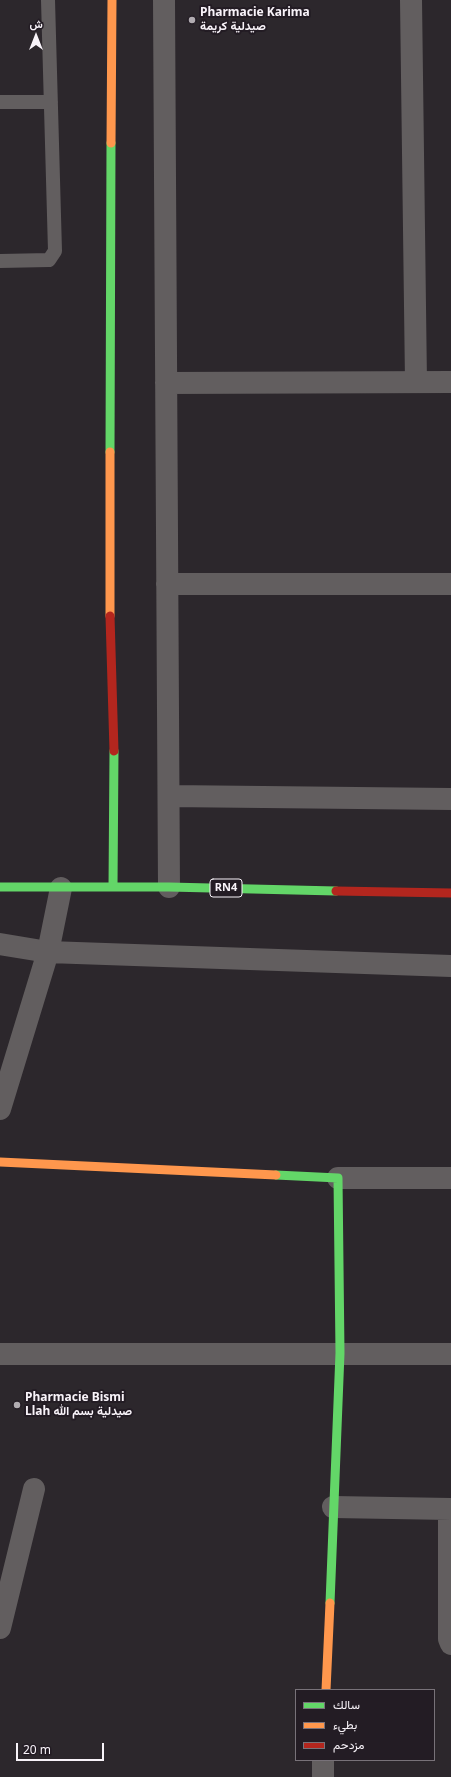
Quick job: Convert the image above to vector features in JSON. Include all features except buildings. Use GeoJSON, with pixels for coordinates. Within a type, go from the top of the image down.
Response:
{"type":"FeatureCollection","features":[{"type":"Feature","properties":{"kind":"street"},"geometry":{"type":"LineString","coordinates":[[112,0],[109,584],[114,768],[113,886]]}},
{"type":"Feature","properties":{"kind":"street"},"geometry":{"type":"LineString","coordinates":[[164,0],[169,887]]}},
{"type":"Feature","properties":{"kind":"street"},"geometry":{"type":"LineString","coordinates":[[411,0],[416,382]]}},
{"type":"Feature","properties":{"kind":"street"},"geometry":{"type":"LineString","coordinates":[[166,383],[451,382]]}},
{"type":"Feature","properties":{"kind":"street"},"geometry":{"type":"LineString","coordinates":[[167,584],[451,584]]}},
{"type":"Feature","properties":{"kind":"street"},"geometry":{"type":"LineString","coordinates":[[168,796],[451,799]]}},
{"type":"Feature","properties":{"kind":"street","name":"RN4"},"geometry":{"type":"LineString","coordinates":[[0,887],[61,888],[113,886],[451,893]]}},
{"type":"Feature","properties":{"kind":"street"},"geometry":{"type":"LineString","coordinates":[[0,1109],[48,952],[61,888]]}},
{"type":"Feature","properties":{"kind":"street"},"geometry":{"type":"LineString","coordinates":[[0,944],[48,952],[451,966]]}},
{"type":"Feature","properties":{"kind":"street"},"geometry":{"type":"LineString","coordinates":[[0,1162],[338,1178],[451,1178]]}},
{"type":"Feature","properties":{"kind":"street"},"geometry":{"type":"LineString","coordinates":[[326,1689],[340,1353],[338,1178]]}},
{"type":"Feature","properties":{"kind":"street"},"geometry":{"type":"LineString","coordinates":[[0,1354],[451,1354]]}},
{"type":"Feature","properties":{"kind":"street"},"geometry":{"type":"LineString","coordinates":[[0,1628],[34,1489]]}},
{"type":"Feature","properties":{"kind":"street"},"geometry":{"type":"LineString","coordinates":[[334,1507],[450,1509],[449,1639],[451,1644]]}},
{"type":"Feature","properties":{"kind":"street"},"geometry":{"type":"LineString","coordinates":[[323,1777],[324,1761]]}},
{"type":"Feature","properties":{"kind":"lane"},"geometry":{"type":"LineString","coordinates":[[0,261],[49,260],[55,251],[48,0]]}},
{"type":"Feature","properties":{"kind":"lane"},"geometry":{"type":"LineString","coordinates":[[0,102],[50,102]]}},
{"type":"Feature","properties":{"kind":"traffic: fast"},"geometry":{"type":"LineString","coordinates":[[110,452],[111,143]]}},
{"type":"Feature","properties":{"kind":"traffic: fast"},"geometry":{"type":"LineString","coordinates":[[113,887],[114,751]]}},
{"type":"Feature","properties":{"kind":"traffic: fast"},"geometry":{"type":"LineString","coordinates":[[0,887],[169,887],[336,891]]}},
{"type":"Feature","properties":{"kind":"traffic: fast"},"geometry":{"type":"LineString","coordinates":[[276,1175],[338,1178],[340,1353],[330,1603]]}},
{"type":"Feature","properties":{"kind":"traffic: slow"},"geometry":{"type":"LineString","coordinates":[[111,143],[112,0]]}},
{"type":"Feature","properties":{"kind":"traffic: slow"},"geometry":{"type":"LineString","coordinates":[[110,452],[110,616]]}},
{"type":"Feature","properties":{"kind":"traffic: slow"},"geometry":{"type":"LineString","coordinates":[[0,1162],[276,1175]]}},
{"type":"Feature","properties":{"kind":"traffic: slow"},"geometry":{"type":"LineString","coordinates":[[326,1689],[330,1603]]}},
{"type":"Feature","properties":{"kind":"traffic: jam"},"geometry":{"type":"LineString","coordinates":[[110,616],[114,751]]}},
{"type":"Feature","properties":{"kind":"traffic: jam"},"geometry":{"type":"LineString","coordinates":[[336,891],[451,893]]}},
{"type":"Feature","properties":{"kind":"place","name":"Pharmacie Karima صيدلية كريمة"},"geometry":{"type":"Point","coordinates":[192,20]}},
{"type":"Feature","properties":{"kind":"place","name":"Pharmacie Bismi Llah صيدلية بسم الله"},"geometry":{"type":"Point","coordinates":[17,1405]}}]}
